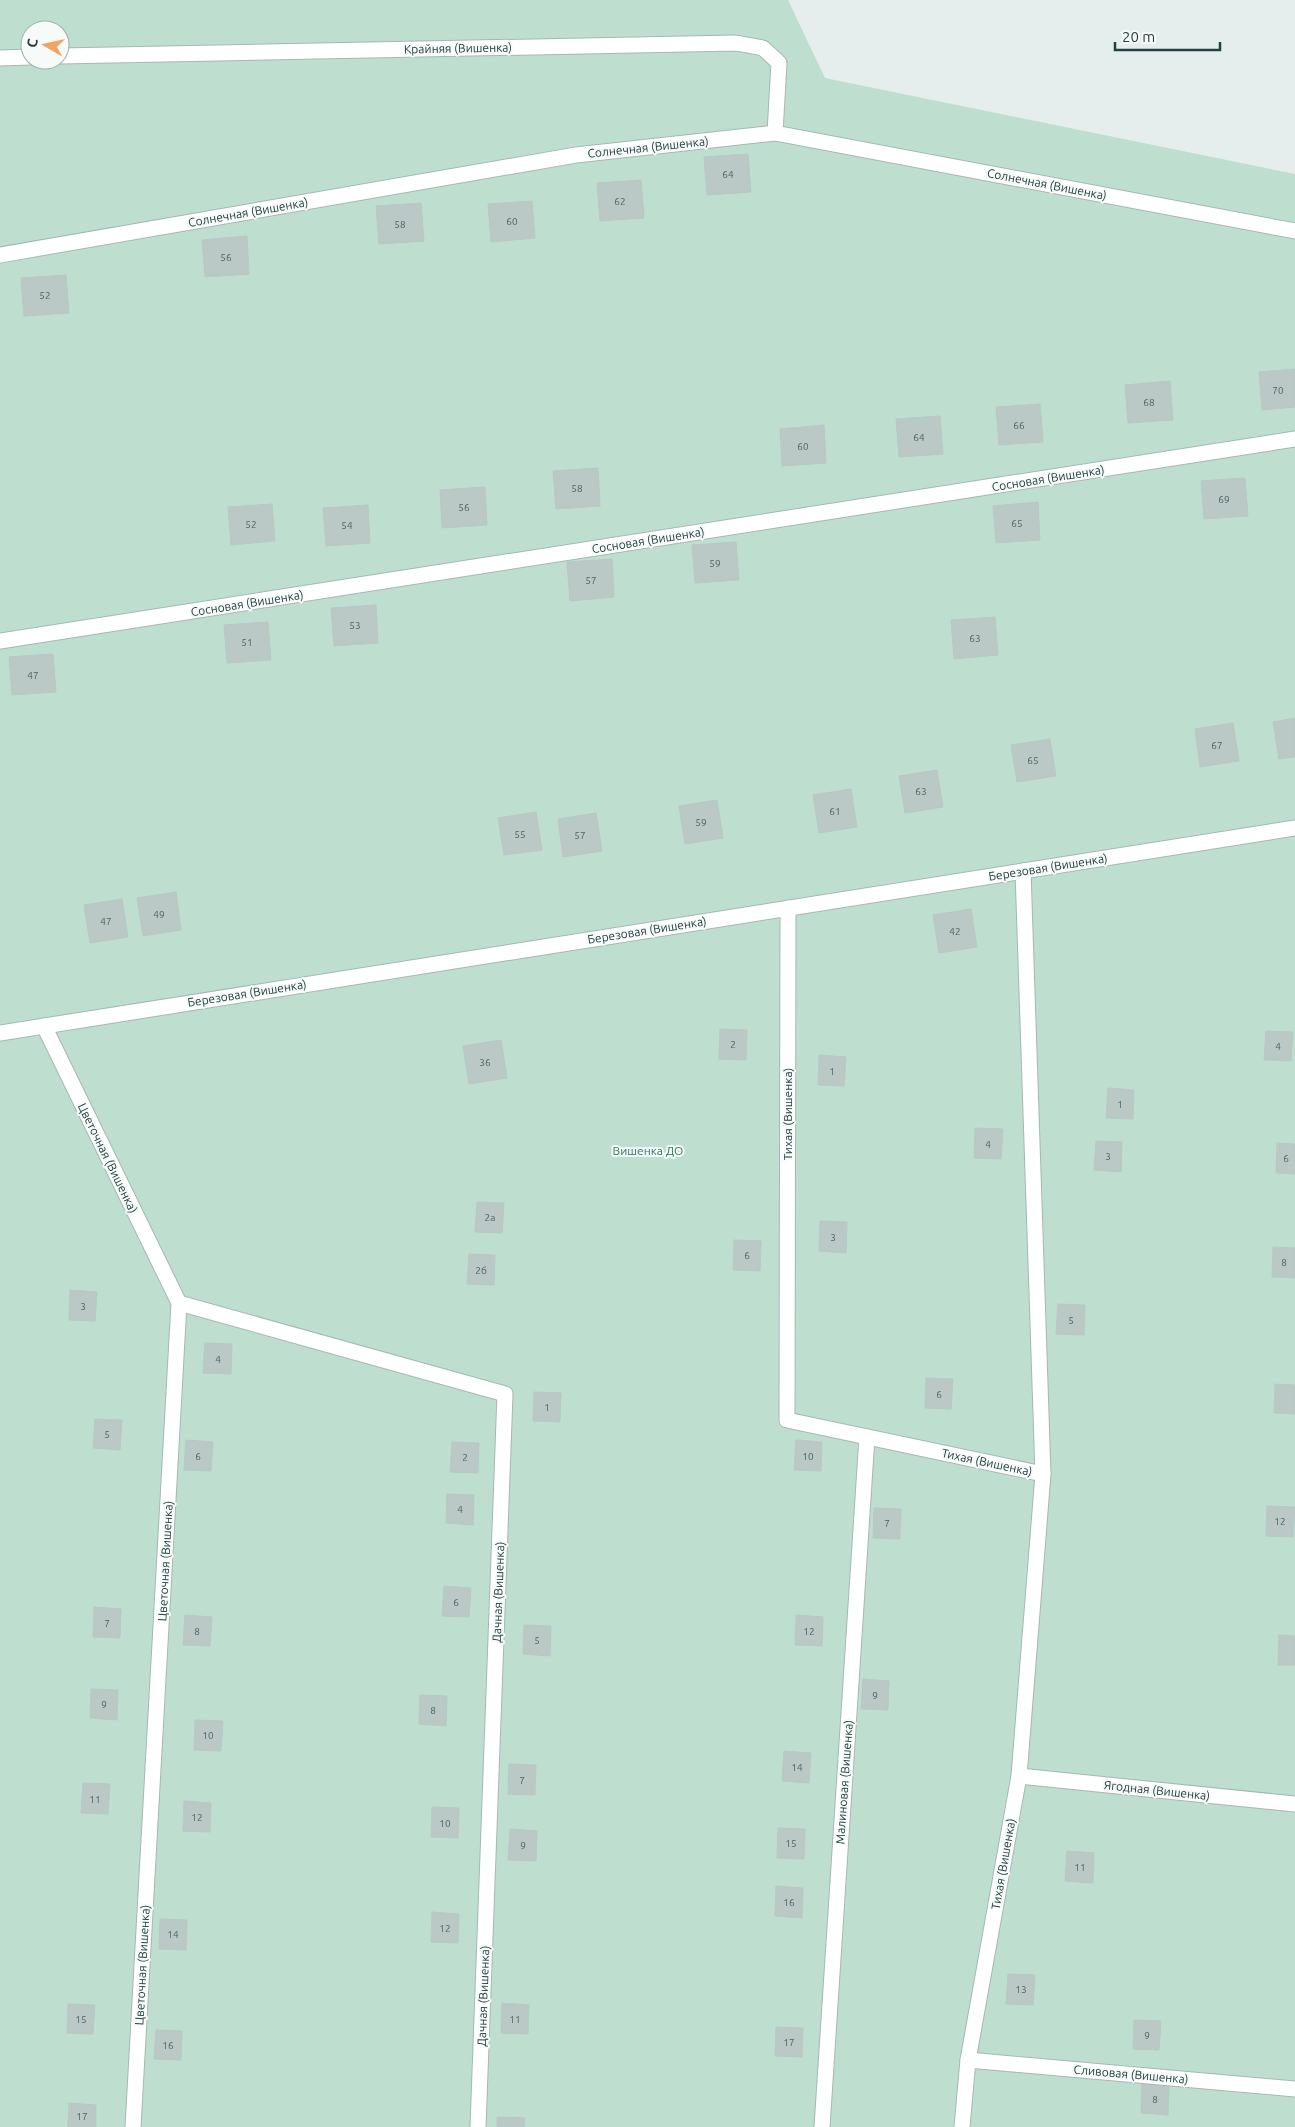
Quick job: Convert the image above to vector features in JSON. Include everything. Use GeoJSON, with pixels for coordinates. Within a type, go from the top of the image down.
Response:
{"type":"FeatureCollection","features":[{"type":"Feature","properties":{"kind":"lane","name":"Крайняя (Вишенка)"},"geometry":{"type":"LineString","coordinates":[[70,56],[736,43],[763,48],[779,63],[775,132]]}},
{"type":"Feature","properties":{"kind":"lane"},"geometry":{"type":"LineString","coordinates":[[0,58],[20,57]]}},
{"type":"Feature","properties":{"kind":"lane","name":"Солнечная (Вишенка)"},"geometry":{"type":"LineString","coordinates":[[0,255],[576,155],[775,132],[1295,231]]}},
{"type":"Feature","properties":{"kind":"lane","name":"Сосновая (Вишенка)"},"geometry":{"type":"LineString","coordinates":[[0,641],[1295,439]]}},
{"type":"Feature","properties":{"kind":"lane","name":"Березовая (Вишенка)"},"geometry":{"type":"LineString","coordinates":[[0,1033],[1295,828]]}},
{"type":"Feature","properties":{"kind":"lane"},"geometry":{"type":"LineString","coordinates":[[1023,871],[1043,1474]]}},
{"type":"Feature","properties":{"kind":"lane","name":"Тихая (Вишенка)"},"geometry":{"type":"LineString","coordinates":[[788,908],[787,1420],[1043,1474],[1019,1776],[968,2060],[962,2127]]}},
{"type":"Feature","properties":{"kind":"lane","name":"Цветочная (Вишенка)"},"geometry":{"type":"LineString","coordinates":[[44,1026],[179,1304],[133,2127]]}},
{"type":"Feature","properties":{"kind":"lane","name":"Дачная (Вишенка)"},"geometry":{"type":"LineString","coordinates":[[179,1304],[505,1394],[478,2127]]}},
{"type":"Feature","properties":{"kind":"lane","name":"Малиновая (Вишенка)"},"geometry":{"type":"LineString","coordinates":[[822,2127],[867,1437]]}},
{"type":"Feature","properties":{"kind":"lane","name":"Ягодная (Вишенка)"},"geometry":{"type":"LineString","coordinates":[[1019,1776],[1295,1804]]}},
{"type":"Feature","properties":{"kind":"lane","name":"Сливовая (Вишенка)"},"geometry":{"type":"LineString","coordinates":[[968,2060],[1295,2089]]}},
{"type":"Feature","properties":{"kind":"green space","name":"Вишенка ДО"},"geometry":{"type":"Polygon","coordinates":[[[0,0],[788,0],[825,78],[1295,174],[1295,2127],[0,2127],[0,0]]]}},
{"type":"Feature","properties":{"kind":"building"},"geometry":{"type":"Polygon","coordinates":[[[748,154],[751,192],[707,195],[704,157],[748,154]]]}},
{"type":"Feature","properties":{"kind":"building"},"geometry":{"type":"Polygon","coordinates":[[[641,180],[644,218],[600,221],[597,183],[641,180]]]}},
{"type":"Feature","properties":{"kind":"building"},"geometry":{"type":"Polygon","coordinates":[[[532,201],[535,238],[491,242],[488,204],[532,201]]]}},
{"type":"Feature","properties":{"kind":"building"},"geometry":{"type":"Polygon","coordinates":[[[421,203],[424,241],[379,244],[376,206],[421,203]]]}},
{"type":"Feature","properties":{"kind":"building"},"geometry":{"type":"Polygon","coordinates":[[[247,236],[249,274],[205,277],[202,240],[247,236]]]}},
{"type":"Feature","properties":{"kind":"building"},"geometry":{"type":"Polygon","coordinates":[[[66,275],[69,313],[24,316],[21,278],[66,275]]]}},
{"type":"Feature","properties":{"kind":"building"},"geometry":{"type":"Polygon","coordinates":[[[1295,369],[1295,407],[1262,410],[1259,372],[1295,369]]]}},
{"type":"Feature","properties":{"kind":"building"},"geometry":{"type":"Polygon","coordinates":[[[1170,381],[1173,420],[1128,423],[1125,385],[1170,381]]]}},
{"type":"Feature","properties":{"kind":"building"},"geometry":{"type":"Polygon","coordinates":[[[1040,404],[1043,442],[999,445],[996,407],[1040,404]]]}},
{"type":"Feature","properties":{"kind":"building"},"geometry":{"type":"Polygon","coordinates":[[[940,416],[943,454],[899,457],[896,419],[940,416]]]}},
{"type":"Feature","properties":{"kind":"building"},"geometry":{"type":"Polygon","coordinates":[[[824,425],[826,463],[782,466],[780,429],[824,425]]]}},
{"type":"Feature","properties":{"kind":"building"},"geometry":{"type":"Polygon","coordinates":[[[598,468],[600,506],[556,509],[553,471],[598,468]]]}},
{"type":"Feature","properties":{"kind":"building"},"geometry":{"type":"Polygon","coordinates":[[[1245,478],[1248,516],[1204,519],[1201,481],[1245,478]]]}},
{"type":"Feature","properties":{"kind":"building"},"geometry":{"type":"Polygon","coordinates":[[[485,487],[487,525],[442,528],[440,490],[485,487]]]}},
{"type":"Feature","properties":{"kind":"building"},"geometry":{"type":"Polygon","coordinates":[[[1038,502],[1040,540],[996,543],[993,506],[1038,502]]]}},
{"type":"Feature","properties":{"kind":"building"},"geometry":{"type":"Polygon","coordinates":[[[272,504],[275,541],[231,545],[228,507],[272,504]]]}},
{"type":"Feature","properties":{"kind":"building"},"geometry":{"type":"Polygon","coordinates":[[[368,505],[370,543],[326,546],[323,508],[368,505]]]}},
{"type":"Feature","properties":{"kind":"building"},"geometry":{"type":"Polygon","coordinates":[[[736,542],[739,580],[695,583],[692,545],[736,542]]]}},
{"type":"Feature","properties":{"kind":"building"},"geometry":{"type":"Polygon","coordinates":[[[612,559],[614,597],[570,601],[567,562],[612,559]]]}},
{"type":"Feature","properties":{"kind":"building"},"geometry":{"type":"Polygon","coordinates":[[[376,605],[378,643],[334,646],[331,608],[376,605]]]}},
{"type":"Feature","properties":{"kind":"building"},"geometry":{"type":"Polygon","coordinates":[[[995,617],[998,655],[954,659],[951,620],[995,617]]]}},
{"type":"Feature","properties":{"kind":"building"},"geometry":{"type":"Polygon","coordinates":[[[268,622],[271,660],[227,663],[224,625],[268,622]]]}},
{"type":"Feature","properties":{"kind":"building"},"geometry":{"type":"Polygon","coordinates":[[[53,654],[56,692],[12,695],[9,657],[53,654]]]}},
{"type":"Feature","properties":{"kind":"building"},"geometry":{"type":"Polygon","coordinates":[[[1295,718],[1295,757],[1279,759],[1273,722],[1295,718]]]}},
{"type":"Feature","properties":{"kind":"building"},"geometry":{"type":"Polygon","coordinates":[[[1233,723],[1239,761],[1200,767],[1195,729],[1233,723]]]}},
{"type":"Feature","properties":{"kind":"building"},"geometry":{"type":"Polygon","coordinates":[[[1050,739],[1056,776],[1017,782],[1011,745],[1050,739]]]}},
{"type":"Feature","properties":{"kind":"building"},"geometry":{"type":"Polygon","coordinates":[[[937,770],[943,807],[905,813],[899,776],[937,770]]]}},
{"type":"Feature","properties":{"kind":"building"},"geometry":{"type":"Polygon","coordinates":[[[851,789],[857,827],[819,833],[813,795],[851,789]]]}},
{"type":"Feature","properties":{"kind":"building"},"geometry":{"type":"Polygon","coordinates":[[[717,800],[723,838],[685,844],[679,806],[717,800]]]}},
{"type":"Feature","properties":{"kind":"building"},"geometry":{"type":"Polygon","coordinates":[[[536,812],[542,850],[504,855],[498,818],[536,812]]]}},
{"type":"Feature","properties":{"kind":"building"},"geometry":{"type":"Polygon","coordinates":[[[596,813],[602,851],[563,857],[558,819],[596,813]]]}},
{"type":"Feature","properties":{"kind":"building"},"geometry":{"type":"Polygon","coordinates":[[[176,892],[181,930],[143,936],[137,898],[176,892]]]}},
{"type":"Feature","properties":{"kind":"building"},"geometry":{"type":"Polygon","coordinates":[[[122,899],[128,937],[90,943],[84,905],[122,899]]]}},
{"type":"Feature","properties":{"kind":"building"},"geometry":{"type":"Polygon","coordinates":[[[971,909],[977,947],[939,953],[933,915],[971,909]]]}},
{"type":"Feature","properties":{"kind":"building"},"geometry":{"type":"Polygon","coordinates":[[[720,1029],[747,1030],[746,1060],[719,1059],[720,1029]]]}},
{"type":"Feature","properties":{"kind":"building"},"geometry":{"type":"Polygon","coordinates":[[[1266,1031],[1293,1032],[1291,1061],[1264,1060],[1266,1031]]]}},
{"type":"Feature","properties":{"kind":"building"},"geometry":{"type":"Polygon","coordinates":[[[501,1040],[507,1078],[469,1084],[463,1046],[501,1040]]]}},
{"type":"Feature","properties":{"kind":"building"},"geometry":{"type":"Polygon","coordinates":[[[819,1055],[846,1057],[844,1086],[818,1085],[819,1055]]]}},
{"type":"Feature","properties":{"kind":"building"},"geometry":{"type":"Polygon","coordinates":[[[1108,1088],[1134,1090],[1133,1119],[1106,1118],[1108,1088]]]}},
{"type":"Feature","properties":{"kind":"building"},"geometry":{"type":"Polygon","coordinates":[[[975,1128],[1003,1129],[1001,1159],[974,1158],[975,1128]]]}},
{"type":"Feature","properties":{"kind":"building"},"geometry":{"type":"Polygon","coordinates":[[[1096,1141],[1122,1142],[1121,1172],[1094,1170],[1096,1141]]]}},
{"type":"Feature","properties":{"kind":"building"},"geometry":{"type":"Polygon","coordinates":[[[1277,1143],[1295,1144],[1295,1174],[1276,1173],[1277,1143]]]}},
{"type":"Feature","properties":{"kind":"building"},"geometry":{"type":"Polygon","coordinates":[[[477,1202],[504,1203],[502,1233],[475,1232],[477,1202]]]}},
{"type":"Feature","properties":{"kind":"building"},"geometry":{"type":"Polygon","coordinates":[[[820,1221],[847,1222],[846,1253],[819,1251],[820,1221]]]}},
{"type":"Feature","properties":{"kind":"building"},"geometry":{"type":"Polygon","coordinates":[[[734,1240],[761,1241],[760,1271],[733,1270],[734,1240]]]}},
{"type":"Feature","properties":{"kind":"building"},"geometry":{"type":"Polygon","coordinates":[[[1273,1247],[1295,1248],[1295,1278],[1272,1277],[1273,1247]]]}},
{"type":"Feature","properties":{"kind":"building"},"geometry":{"type":"Polygon","coordinates":[[[469,1254],[495,1255],[494,1285],[467,1284],[469,1254]]]}},
{"type":"Feature","properties":{"kind":"building"},"geometry":{"type":"Polygon","coordinates":[[[70,1290],[97,1292],[95,1321],[69,1320],[70,1290]]]}},
{"type":"Feature","properties":{"kind":"building"},"geometry":{"type":"Polygon","coordinates":[[[1058,1304],[1085,1305],[1084,1335],[1056,1334],[1058,1304]]]}},
{"type":"Feature","properties":{"kind":"building"},"geometry":{"type":"Polygon","coordinates":[[[205,1343],[232,1344],[231,1374],[203,1373],[205,1343]]]}},
{"type":"Feature","properties":{"kind":"building"},"geometry":{"type":"Polygon","coordinates":[[[926,1378],[953,1379],[951,1409],[925,1408],[926,1378]]]}},
{"type":"Feature","properties":{"kind":"building"},"geometry":{"type":"Polygon","coordinates":[[[1275,1384],[1295,1385],[1295,1414],[1274,1413],[1275,1384]]]}},
{"type":"Feature","properties":{"kind":"building"},"geometry":{"type":"Polygon","coordinates":[[[534,1392],[561,1393],[560,1422],[533,1421],[534,1392]]]}},
{"type":"Feature","properties":{"kind":"building"},"geometry":{"type":"Polygon","coordinates":[[[95,1419],[122,1420],[120,1450],[93,1448],[95,1419]]]}},
{"type":"Feature","properties":{"kind":"building"},"geometry":{"type":"Polygon","coordinates":[[[186,1440],[213,1442],[211,1471],[184,1470],[186,1440]]]}},
{"type":"Feature","properties":{"kind":"building"},"geometry":{"type":"Polygon","coordinates":[[[796,1440],[822,1442],[821,1471],[794,1470],[796,1440]]]}},
{"type":"Feature","properties":{"kind":"building"},"geometry":{"type":"Polygon","coordinates":[[[452,1442],[479,1443],[478,1473],[450,1472],[452,1442]]]}},
{"type":"Feature","properties":{"kind":"building"},"geometry":{"type":"Polygon","coordinates":[[[447,1494],[474,1495],[473,1525],[446,1523],[447,1494]]]}},
{"type":"Feature","properties":{"kind":"building"},"geometry":{"type":"Polygon","coordinates":[[[1267,1506],[1295,1507],[1293,1537],[1266,1536],[1267,1506]]]}},
{"type":"Feature","properties":{"kind":"building"},"geometry":{"type":"Polygon","coordinates":[[[874,1508],[901,1509],[900,1539],[873,1538],[874,1508]]]}},
{"type":"Feature","properties":{"kind":"building"},"geometry":{"type":"Polygon","coordinates":[[[444,1586],[471,1588],[469,1617],[442,1616],[444,1586]]]}},
{"type":"Feature","properties":{"kind":"building"},"geometry":{"type":"Polygon","coordinates":[[[94,1607],[121,1609],[120,1638],[93,1637],[94,1607]]]}},
{"type":"Feature","properties":{"kind":"building"},"geometry":{"type":"Polygon","coordinates":[[[185,1615],[212,1617],[210,1646],[183,1645],[185,1615]]]}},
{"type":"Feature","properties":{"kind":"building"},"geometry":{"type":"Polygon","coordinates":[[[796,1615],[823,1617],[822,1646],[795,1645],[796,1615]]]}},
{"type":"Feature","properties":{"kind":"building"},"geometry":{"type":"Polygon","coordinates":[[[524,1625],[551,1626],[550,1656],[523,1654],[524,1625]]]}},
{"type":"Feature","properties":{"kind":"building"},"geometry":{"type":"Polygon","coordinates":[[[1279,1635],[1295,1636],[1295,1665],[1278,1665],[1279,1635]]]}},
{"type":"Feature","properties":{"kind":"building"},"geometry":{"type":"Polygon","coordinates":[[[863,1679],[889,1681],[888,1710],[861,1709],[863,1679]]]}},
{"type":"Feature","properties":{"kind":"building"},"geometry":{"type":"Polygon","coordinates":[[[91,1689],[118,1690],[117,1720],[90,1718],[91,1689]]]}},
{"type":"Feature","properties":{"kind":"building"},"geometry":{"type":"Polygon","coordinates":[[[420,1695],[447,1696],[446,1726],[419,1724],[420,1695]]]}},
{"type":"Feature","properties":{"kind":"building"},"geometry":{"type":"Polygon","coordinates":[[[195,1720],[223,1721],[221,1751],[194,1750],[195,1720]]]}},
{"type":"Feature","properties":{"kind":"building"},"geometry":{"type":"Polygon","coordinates":[[[784,1751],[811,1753],[809,1783],[782,1781],[784,1751]]]}},
{"type":"Feature","properties":{"kind":"building"},"geometry":{"type":"Polygon","coordinates":[[[509,1764],[536,1765],[535,1795],[508,1794],[509,1764]]]}},
{"type":"Feature","properties":{"kind":"building"},"geometry":{"type":"Polygon","coordinates":[[[83,1783],[110,1784],[108,1814],[81,1813],[83,1783]]]}},
{"type":"Feature","properties":{"kind":"building"},"geometry":{"type":"Polygon","coordinates":[[[184,1801],[211,1803],[210,1832],[183,1831],[184,1801]]]}},
{"type":"Feature","properties":{"kind":"building"},"geometry":{"type":"Polygon","coordinates":[[[432,1807],[459,1808],[458,1838],[431,1837],[432,1807]]]}},
{"type":"Feature","properties":{"kind":"building"},"geometry":{"type":"Polygon","coordinates":[[[778,1828],[805,1829],[804,1859],[777,1858],[778,1828]]]}},
{"type":"Feature","properties":{"kind":"building"},"geometry":{"type":"Polygon","coordinates":[[[510,1829],[537,1831],[536,1861],[508,1860],[510,1829]]]}},
{"type":"Feature","properties":{"kind":"building"},"geometry":{"type":"Polygon","coordinates":[[[1067,1851],[1094,1853],[1093,1883],[1065,1881],[1067,1851]]]}},
{"type":"Feature","properties":{"kind":"building"},"geometry":{"type":"Polygon","coordinates":[[[776,1886],[803,1888],[802,1918],[775,1916],[776,1886]]]}},
{"type":"Feature","properties":{"kind":"building"},"geometry":{"type":"Polygon","coordinates":[[[432,1912],[459,1914],[458,1943],[431,1942],[432,1912]]]}},
{"type":"Feature","properties":{"kind":"building"},"geometry":{"type":"Polygon","coordinates":[[[160,1919],[187,1920],[186,1950],[159,1949],[160,1919]]]}},
{"type":"Feature","properties":{"kind":"building"},"geometry":{"type":"Polygon","coordinates":[[[1008,1974],[1035,1975],[1033,2005],[1006,2004],[1008,1974]]]}},
{"type":"Feature","properties":{"kind":"building"},"geometry":{"type":"Polygon","coordinates":[[[502,2003],[529,2005],[528,2034],[501,2033],[502,2003]]]}},
{"type":"Feature","properties":{"kind":"building"},"geometry":{"type":"Polygon","coordinates":[[[68,2004],[95,2005],[93,2034],[67,2033],[68,2004]]]}},
{"type":"Feature","properties":{"kind":"building"},"geometry":{"type":"Polygon","coordinates":[[[1134,2020],[1161,2021],[1159,2050],[1133,2049],[1134,2020]]]}},
{"type":"Feature","properties":{"kind":"building"},"geometry":{"type":"Polygon","coordinates":[[[776,2027],[803,2028],[802,2057],[775,2056],[776,2027]]]}},
{"type":"Feature","properties":{"kind":"building"},"geometry":{"type":"Polygon","coordinates":[[[156,2030],[182,2031],[181,2060],[154,2059],[156,2030]]]}},
{"type":"Feature","properties":{"kind":"building"},"geometry":{"type":"Polygon","coordinates":[[[1142,2083],[1169,2085],[1168,2115],[1141,2113],[1142,2083]]]}},
{"type":"Feature","properties":{"kind":"building"},"geometry":{"type":"Polygon","coordinates":[[[69,2103],[96,2105],[96,2127],[68,2127],[69,2103]]]}},
{"type":"Feature","properties":{"kind":"building"},"geometry":{"type":"Polygon","coordinates":[[[497,2117],[525,2118],[524,2127],[497,2127],[497,2117]]]}}]}
